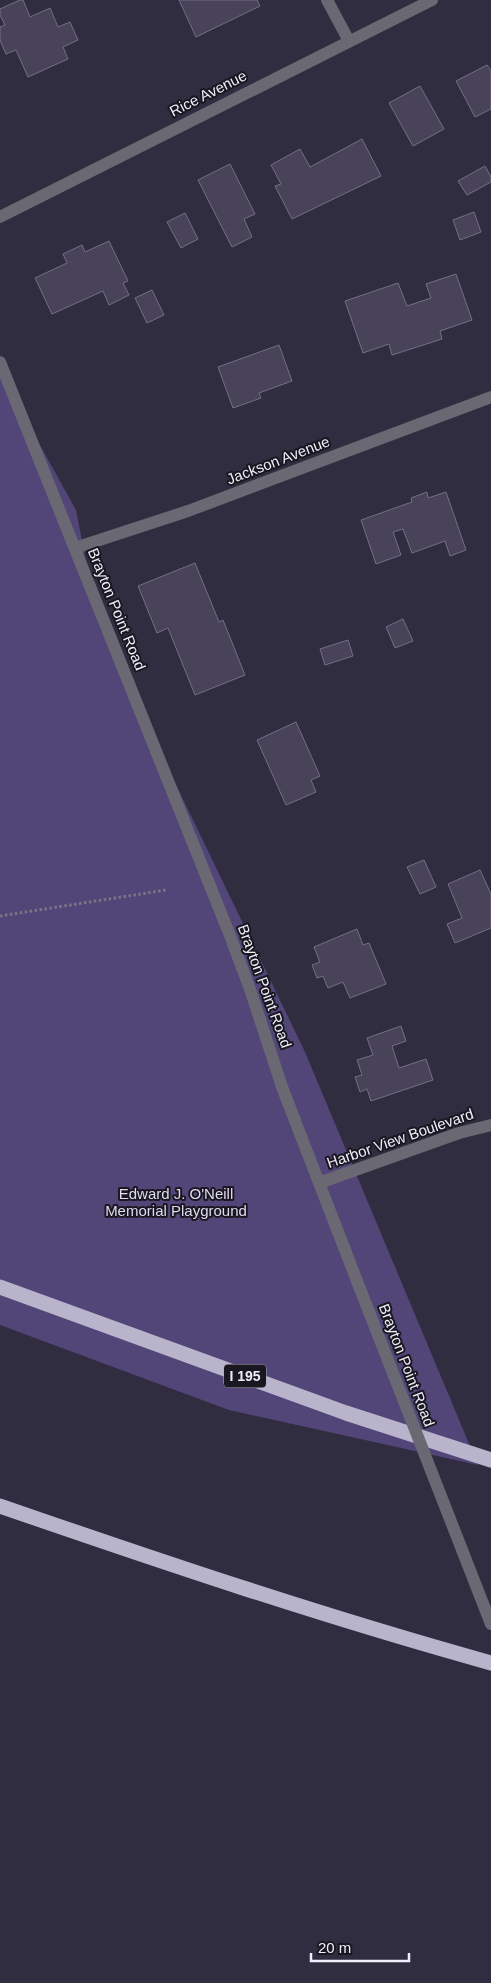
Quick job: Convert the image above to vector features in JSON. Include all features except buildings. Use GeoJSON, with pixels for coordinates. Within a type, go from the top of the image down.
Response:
{"type":"FeatureCollection","features":[{"type":"Feature","properties":{"kind":"highway","name":"I 195"},"geometry":{"type":"LineString","coordinates":[[0,1286],[346,1412],[491,1460]]}},
{"type":"Feature","properties":{"kind":"highway"},"geometry":{"type":"LineString","coordinates":[[0,1506],[303,1607],[491,1663]]}},
{"type":"Feature","properties":{"kind":"street"},"geometry":{"type":"LineString","coordinates":[[327,0],[349,41]]}},
{"type":"Feature","properties":{"kind":"street","name":"Rice Avenue"},"geometry":{"type":"LineString","coordinates":[[0,217],[432,0]]}},
{"type":"Feature","properties":{"kind":"street","name":"Brayton Point Road"},"geometry":{"type":"LineString","coordinates":[[0,362],[252,992],[282,1087],[491,1624]]}},
{"type":"Feature","properties":{"kind":"street","name":"Jackson Avenue"},"geometry":{"type":"LineString","coordinates":[[75,548],[188,511],[491,397]]}},
{"type":"Feature","properties":{"kind":"street","name":"Harbor View Boulevard"},"geometry":{"type":"LineString","coordinates":[[320,1183],[459,1133],[491,1125]]}},
{"type":"Feature","properties":{"kind":"path"},"geometry":{"type":"LineString","coordinates":[[0,916],[166,890]]}},
{"type":"Feature","properties":{"kind":"green space","name":"Edward J. O'Neill Memorial Playground"},"geometry":{"type":"Polygon","coordinates":[[[0,373],[76,510],[98,623],[305,1052],[478,1465],[229,1410],[0,1325],[0,373]]]}}]}
